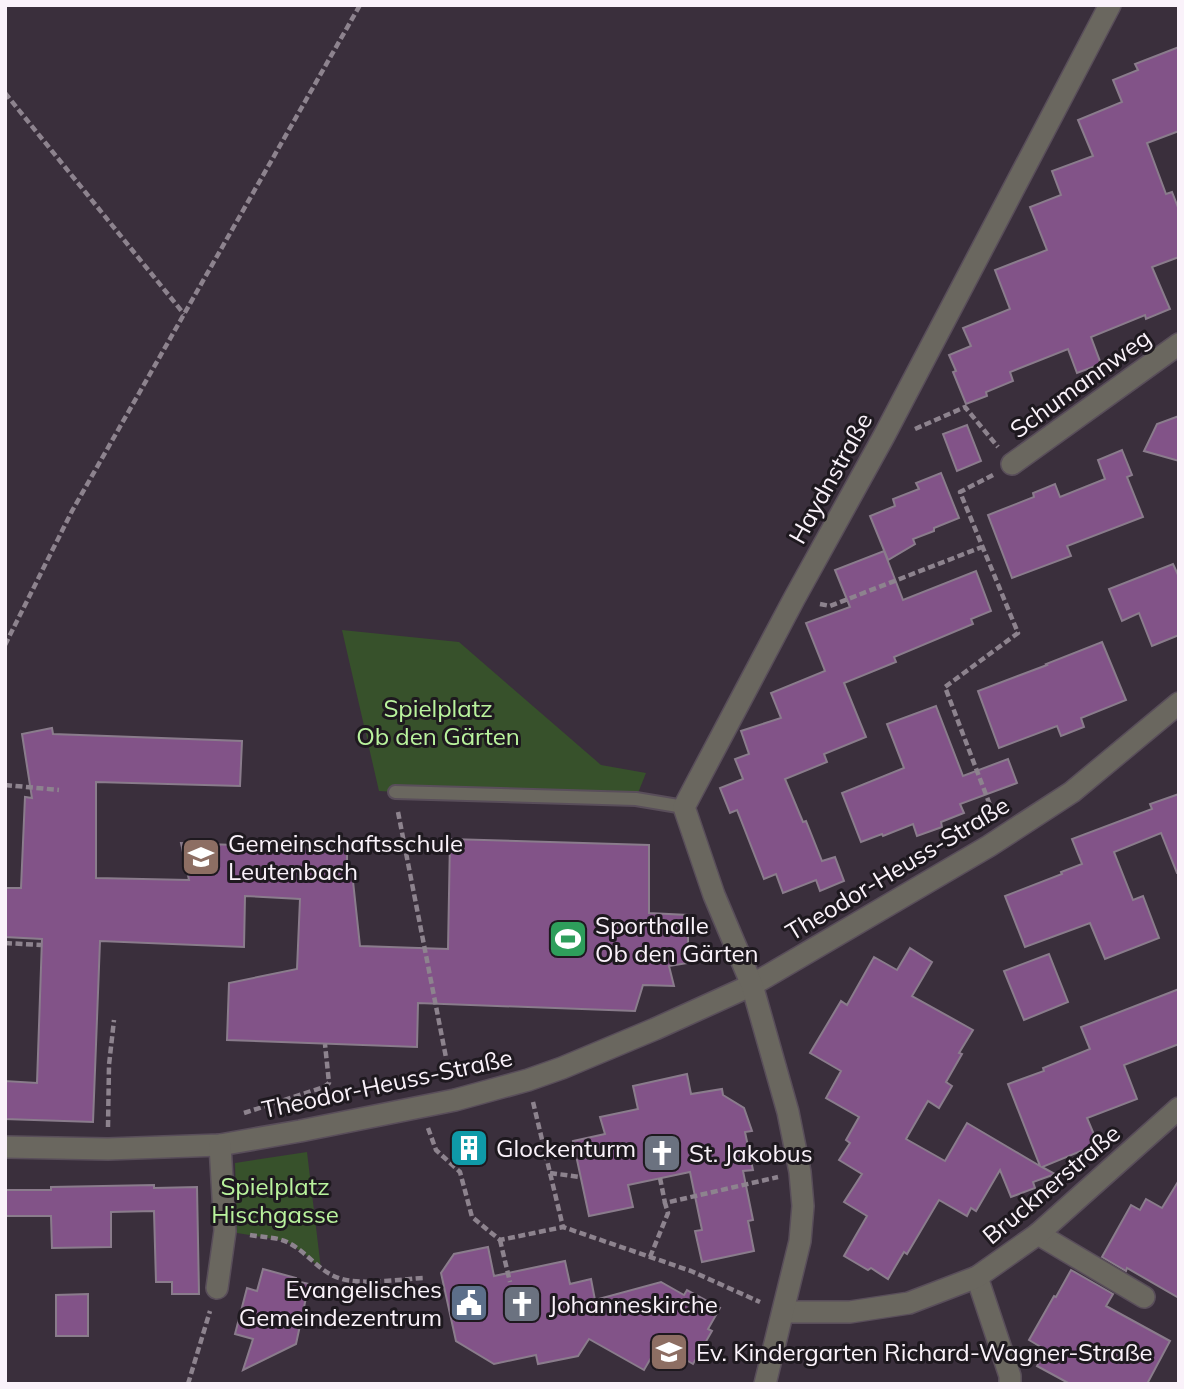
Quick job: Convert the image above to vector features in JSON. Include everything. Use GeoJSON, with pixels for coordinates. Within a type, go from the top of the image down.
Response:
{"type":"FeatureCollection","features":[{"type":"Feature","properties":{"kind":"street","name":"Haydnstraße"},"geometry":{"type":"LineString","coordinates":[[684,807],[884,436],[1110,5]]}},
{"type":"Feature","properties":{"kind":"street","name":"Schumannweg"},"geometry":{"type":"LineString","coordinates":[[1012,464],[1179,344]]}},
{"type":"Feature","properties":{"kind":"street","name":"Theodor-Heuss-Straße"},"geometry":{"type":"LineString","coordinates":[[5,1147],[108,1149],[227,1144],[456,1100],[562,1068],[752,985],[1003,837],[1072,792],[1179,703]]}},
{"type":"Feature","properties":{"kind":"street"},"geometry":{"type":"LineString","coordinates":[[684,807],[714,895],[752,985],[788,1112],[800,1172],[803,1206],[800,1241],[765,1384]]}},
{"type":"Feature","properties":{"kind":"street","name":"Brucknerstraße"},"geometry":{"type":"LineString","coordinates":[[783,1312],[850,1312],[909,1303],[977,1277],[1038,1234],[1179,1108]]}},
{"type":"Feature","properties":{"kind":"street"},"geometry":{"type":"LineString","coordinates":[[217,1288],[225,1231],[227,1144]]}},
{"type":"Feature","properties":{"kind":"street"},"geometry":{"type":"LineString","coordinates":[[1038,1234],[1144,1297]]}},
{"type":"Feature","properties":{"kind":"street"},"geometry":{"type":"LineString","coordinates":[[977,1277],[1010,1376],[1010,1384]]}},
{"type":"Feature","properties":{"kind":"lane"},"geometry":{"type":"LineString","coordinates":[[395,792],[636,799],[684,807]]}},
{"type":"Feature","properties":{"kind":"path"},"geometry":{"type":"LineString","coordinates":[[5,645],[72,511],[360,5]]}},
{"type":"Feature","properties":{"kind":"path"},"geometry":{"type":"LineString","coordinates":[[5,93],[184,314]]}},
{"type":"Feature","properties":{"kind":"path"},"geometry":{"type":"LineString","coordinates":[[884,436],[898,437],[965,407],[1012,464],[960,492],[1018,633],[945,687],[1003,837]]}},
{"type":"Feature","properties":{"kind":"path"},"geometry":{"type":"LineString","coordinates":[[794,599],[830,606],[982,547]]}},
{"type":"Feature","properties":{"kind":"path"},"geometry":{"type":"LineString","coordinates":[[5,785],[59,790]]}},
{"type":"Feature","properties":{"kind":"path"},"geometry":{"type":"LineString","coordinates":[[395,792],[444,1054],[456,1100]]}},
{"type":"Feature","properties":{"kind":"path"},"geometry":{"type":"LineString","coordinates":[[5,943],[41,945]]}},
{"type":"Feature","properties":{"kind":"path"},"geometry":{"type":"LineString","coordinates":[[108,1149],[109,1065],[114,1020]]}},
{"type":"Feature","properties":{"kind":"path"},"geometry":{"type":"LineString","coordinates":[[227,1144],[231,1118],[329,1083],[324,1044]]}},
{"type":"Feature","properties":{"kind":"path"},"geometry":{"type":"LineString","coordinates":[[528,1080],[563,1227]]}},
{"type":"Feature","properties":{"kind":"path"},"geometry":{"type":"LineString","coordinates":[[421,1107],[436,1150],[460,1172],[471,1217],[500,1240],[510,1282]]}},
{"type":"Feature","properties":{"kind":"path"},"geometry":{"type":"LineString","coordinates":[[665,1203],[800,1172]]}},
{"type":"Feature","properties":{"kind":"path"},"geometry":{"type":"LineString","coordinates":[[550,1173],[580,1177]]}},
{"type":"Feature","properties":{"kind":"path"},"geometry":{"type":"LineString","coordinates":[[650,1257],[668,1213],[660,1178]]}},
{"type":"Feature","properties":{"kind":"path"},"geometry":{"type":"LineString","coordinates":[[500,1240],[563,1227],[691,1271],[783,1312]]}},
{"type":"Feature","properties":{"kind":"path"},"geometry":{"type":"LineString","coordinates":[[225,1231],[286,1241],[321,1269],[343,1279],[368,1281],[424,1278]]}},
{"type":"Feature","properties":{"kind":"path"},"geometry":{"type":"LineString","coordinates":[[188,1384],[217,1288]]}},
{"type":"Feature","properties":{"kind":"green space","name":"Spielplatz Ob den Gärten"},"geometry":{"type":"Polygon","coordinates":[[[342,630],[459,642],[601,765],[646,773],[636,798],[638,806],[379,791],[342,630]]]}},
{"type":"Feature","properties":{"kind":"green space","name":"Spielplatz Hischgasse"},"geometry":{"type":"Polygon","coordinates":[[[307,1152],[321,1269],[286,1241],[237,1233],[235,1163],[307,1152]]]}},
{"type":"Feature","properties":{"kind":"building"},"geometry":{"type":"Polygon","coordinates":[[[1179,47],[1179,131],[1147,143],[1166,194],[1172,192],[1179,210],[1179,257],[1152,267],[1170,309],[1146,319],[1145,315],[1091,337],[1101,364],[1077,373],[1068,349],[1010,372],[1013,381],[966,404],[949,355],[971,346],[963,328],[1010,309],[995,270],[1047,250],[1030,207],[1061,195],[1052,171],[1093,156],[1078,120],[1122,102],[1113,80],[1138,70],[1135,64],[1179,47]]]}},
{"type":"Feature","properties":{"kind":"building"},"geometry":{"type":"Polygon","coordinates":[[[1179,416],[1179,461],[1144,451],[1157,424],[1179,416]]]}},
{"type":"Feature","properties":{"kind":"building"},"geometry":{"type":"Polygon","coordinates":[[[967,425],[981,461],[957,471],[943,434],[967,425]]]}},
{"type":"Feature","properties":{"kind":"building"},"geometry":{"type":"Polygon","coordinates":[[[1122,450],[1132,475],[1127,477],[1143,517],[1067,546],[1071,556],[1012,578],[988,515],[1034,497],[1033,493],[1055,484],[1060,497],[1105,479],[1098,460],[1122,450]]]}},
{"type":"Feature","properties":{"kind":"building"},"geometry":{"type":"Polygon","coordinates":[[[941,473],[959,518],[913,539],[915,544],[888,560],[870,516],[895,506],[893,499],[919,489],[916,483],[941,473]]]}},
{"type":"Feature","properties":{"kind":"building"},"geometry":{"type":"Polygon","coordinates":[[[884,551],[903,600],[976,571],[991,611],[971,619],[973,624],[894,657],[896,662],[844,683],[866,737],[824,754],[827,762],[785,779],[822,861],[835,857],[844,881],[820,891],[816,880],[783,893],[776,874],[764,879],[737,810],[730,813],[720,788],[743,779],[735,759],[749,754],[741,731],[781,718],[771,693],[825,671],[806,623],[850,607],[835,570],[884,551]]]}},
{"type":"Feature","properties":{"kind":"building"},"geometry":{"type":"Polygon","coordinates":[[[1173,564],[1179,577],[1179,635],[1152,646],[1139,613],[1122,621],[1109,589],[1173,564]]]}},
{"type":"Feature","properties":{"kind":"building"},"geometry":{"type":"Polygon","coordinates":[[[1102,642],[1126,700],[1081,718],[1084,727],[1061,736],[1057,726],[999,748],[978,691],[1102,642]]]}},
{"type":"Feature","properties":{"kind":"building"},"geometry":{"type":"Polygon","coordinates":[[[936,706],[963,776],[1008,759],[1017,783],[960,804],[964,813],[941,822],[942,827],[917,836],[913,824],[861,842],[842,793],[904,768],[887,724],[936,706]]]}},
{"type":"Feature","properties":{"kind":"building"},"geometry":{"type":"Polygon","coordinates":[[[52,728],[53,734],[242,741],[240,786],[96,782],[96,878],[189,880],[181,843],[347,849],[347,872],[352,872],[360,946],[448,949],[450,839],[649,845],[649,913],[688,915],[688,963],[669,966],[674,986],[643,985],[635,1011],[418,1003],[417,1047],[227,1040],[229,983],[297,969],[300,899],[245,896],[244,947],[100,941],[93,1122],[5,1119],[5,1081],[37,1083],[42,939],[5,937],[5,888],[21,888],[25,797],[32,798],[22,734],[52,728]]]}},
{"type":"Feature","properties":{"kind":"building"},"geometry":{"type":"Polygon","coordinates":[[[1179,794],[1179,873],[1161,833],[1114,852],[1133,900],[1143,896],[1159,938],[1105,959],[1090,923],[1025,947],[1005,896],[1082,864],[1072,839],[1152,809],[1150,804],[1179,794]]]}},
{"type":"Feature","properties":{"kind":"building"},"geometry":{"type":"Polygon","coordinates":[[[910,948],[932,962],[912,996],[973,1030],[946,1082],[952,1086],[939,1108],[928,1101],[906,1139],[945,1161],[967,1123],[1040,1166],[1008,1084],[1044,1071],[1043,1068],[1090,1049],[1081,1027],[1179,989],[1179,1044],[1124,1065],[1137,1099],[1087,1118],[1098,1144],[1042,1167],[1055,1174],[1033,1182],[1035,1188],[1011,1197],[1000,1170],[976,1211],[971,1208],[967,1216],[939,1200],[907,1254],[904,1252],[888,1279],[844,1256],[867,1216],[844,1202],[862,1174],[839,1160],[850,1143],[846,1140],[859,1117],[826,1098],[841,1071],[810,1053],[841,1001],[847,1005],[874,957],[897,970],[910,948]]]}},
{"type":"Feature","properties":{"kind":"building"},"geometry":{"type":"Polygon","coordinates":[[[1049,954],[1068,1002],[1024,1020],[1004,971],[1049,954]]]}},
{"type":"Feature","properties":{"kind":"building","name":"St. Jakobus"},"geometry":{"type":"Polygon","coordinates":[[[687,1074],[691,1094],[722,1089],[723,1095],[744,1108],[752,1131],[745,1132],[753,1170],[743,1171],[753,1220],[748,1221],[754,1251],[702,1262],[695,1231],[702,1230],[690,1172],[628,1185],[633,1207],[589,1216],[573,1141],[605,1134],[600,1117],[638,1109],[633,1086],[687,1074]]]}},
{"type":"Feature","properties":{"kind":"building"},"geometry":{"type":"Polygon","coordinates":[[[1179,1180],[1179,1298],[1102,1257],[1131,1205],[1140,1210],[1146,1199],[1162,1208],[1179,1180]]]}},
{"type":"Feature","properties":{"kind":"building"},"geometry":{"type":"Polygon","coordinates":[[[154,1185],[154,1188],[197,1187],[199,1294],[172,1294],[172,1282],[156,1282],[154,1211],[111,1212],[111,1247],[52,1248],[51,1216],[5,1216],[5,1190],[154,1185]]]}},
{"type":"Feature","properties":{"kind":"building","name":"Johanneskirche"},"geometry":{"type":"Polygon","coordinates":[[[488,1247],[494,1276],[565,1261],[570,1284],[591,1279],[595,1300],[661,1282],[684,1295],[687,1290],[720,1308],[708,1329],[712,1331],[693,1364],[659,1344],[644,1370],[589,1339],[578,1356],[538,1364],[536,1355],[494,1364],[456,1341],[441,1273],[454,1254],[488,1247]]]}},
{"type":"Feature","properties":{"kind":"building"},"geometry":{"type":"Polygon","coordinates":[[[263,1269],[309,1284],[296,1344],[243,1370],[253,1339],[235,1334],[247,1288],[257,1291],[263,1269]]]}},
{"type":"Feature","properties":{"kind":"building"},"geometry":{"type":"Polygon","coordinates":[[[1071,1270],[1113,1294],[1106,1306],[1170,1341],[1147,1384],[1070,1384],[1037,1366],[1046,1350],[1029,1340],[1071,1270]]]}},
{"type":"Feature","properties":{"kind":"building"},"geometry":{"type":"Polygon","coordinates":[[[88,1294],[88,1336],[56,1336],[56,1295],[88,1294]]]}},
{"type":"Feature","properties":{"kind":"place","name":"Gemeinschaftsschule Leutenbach"},"geometry":{"type":"Point","coordinates":[201,857]}},
{"type":"Feature","properties":{"kind":"place","name":"Sporthalle Ob den Gärten"},"geometry":{"type":"Point","coordinates":[568,939]}},
{"type":"Feature","properties":{"kind":"place","name":"Glockenturm"},"geometry":{"type":"Point","coordinates":[469,1148]}},
{"type":"Feature","properties":{"kind":"place","name":"St. Jakobus"},"geometry":{"type":"Point","coordinates":[662,1153]}},
{"type":"Feature","properties":{"kind":"place","name":"Evangelisches Gemeindezentrum"},"geometry":{"type":"Point","coordinates":[469,1303]}},
{"type":"Feature","properties":{"kind":"place","name":"Johanneskirche"},"geometry":{"type":"Point","coordinates":[522,1304]}},
{"type":"Feature","properties":{"kind":"place","name":"Ev. Kindergarten Richard-Wagner-Straße"},"geometry":{"type":"Point","coordinates":[669,1352]}}]}
